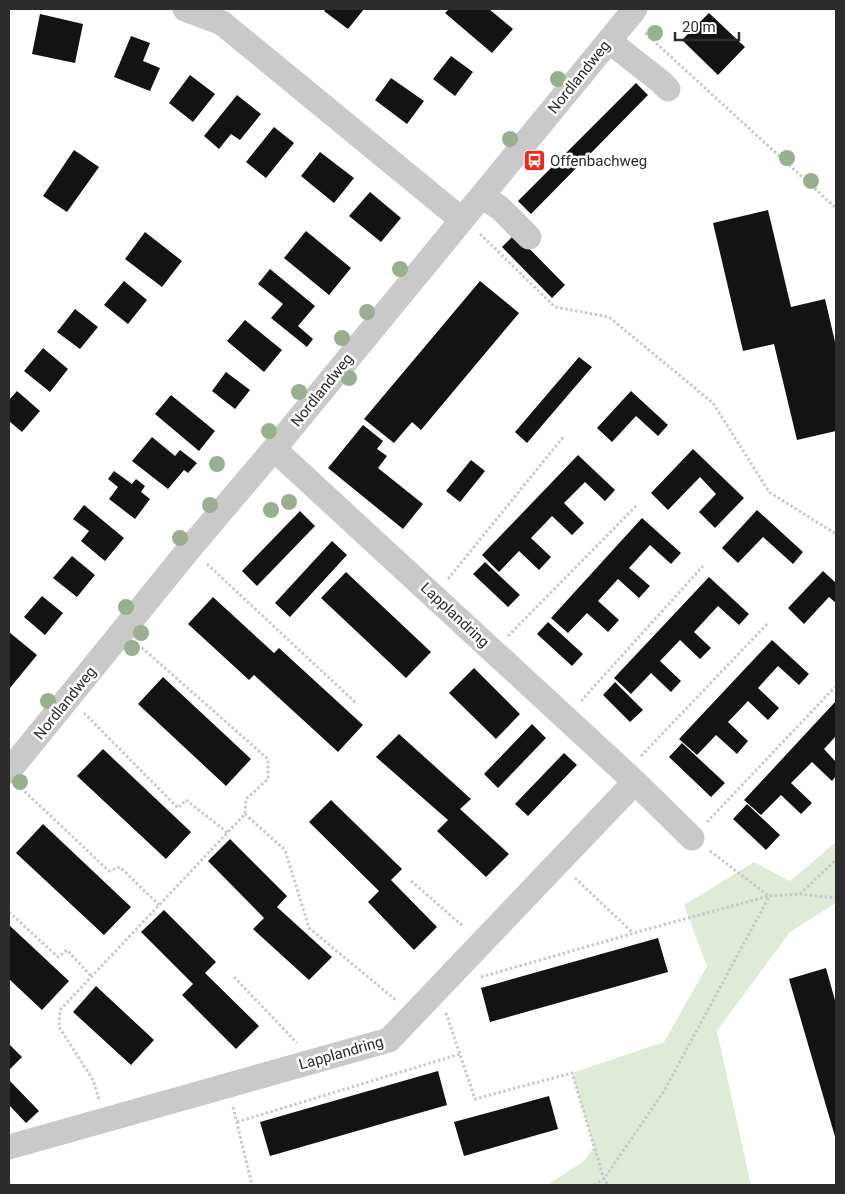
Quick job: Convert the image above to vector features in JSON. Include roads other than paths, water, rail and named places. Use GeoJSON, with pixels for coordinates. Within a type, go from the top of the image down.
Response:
{"type":"FeatureCollection","features":[{"type":"Feature","properties":{"kind":"street"},"geometry":{"type":"LineString","coordinates":[[185,9],[222,23],[462,220]]}},
{"type":"Feature","properties":{"kind":"street","name":"Nordlandweg"},"geometry":{"type":"LineString","coordinates":[[12,777],[68,698],[631,13]]}},
{"type":"Feature","properties":{"kind":"street"},"geometry":{"type":"LineString","coordinates":[[609,41],[668,89]]}},
{"type":"Feature","properties":{"kind":"street"},"geometry":{"type":"LineString","coordinates":[[482,196],[500,208],[530,237]]}},
{"type":"Feature","properties":{"kind":"street","name":"Lapplandring"},"geometry":{"type":"LineString","coordinates":[[274,449],[630,777],[692,838]]}},
{"type":"Feature","properties":{"kind":"street","name":"Lapplandring"},"geometry":{"type":"LineString","coordinates":[[9,1147],[389,1040],[558,863],[630,777]]}},
{"type":"Feature","properties":{"kind":"place","name":"Offenbachweg"},"geometry":{"type":"Point","coordinates":[534,161]}}]}
